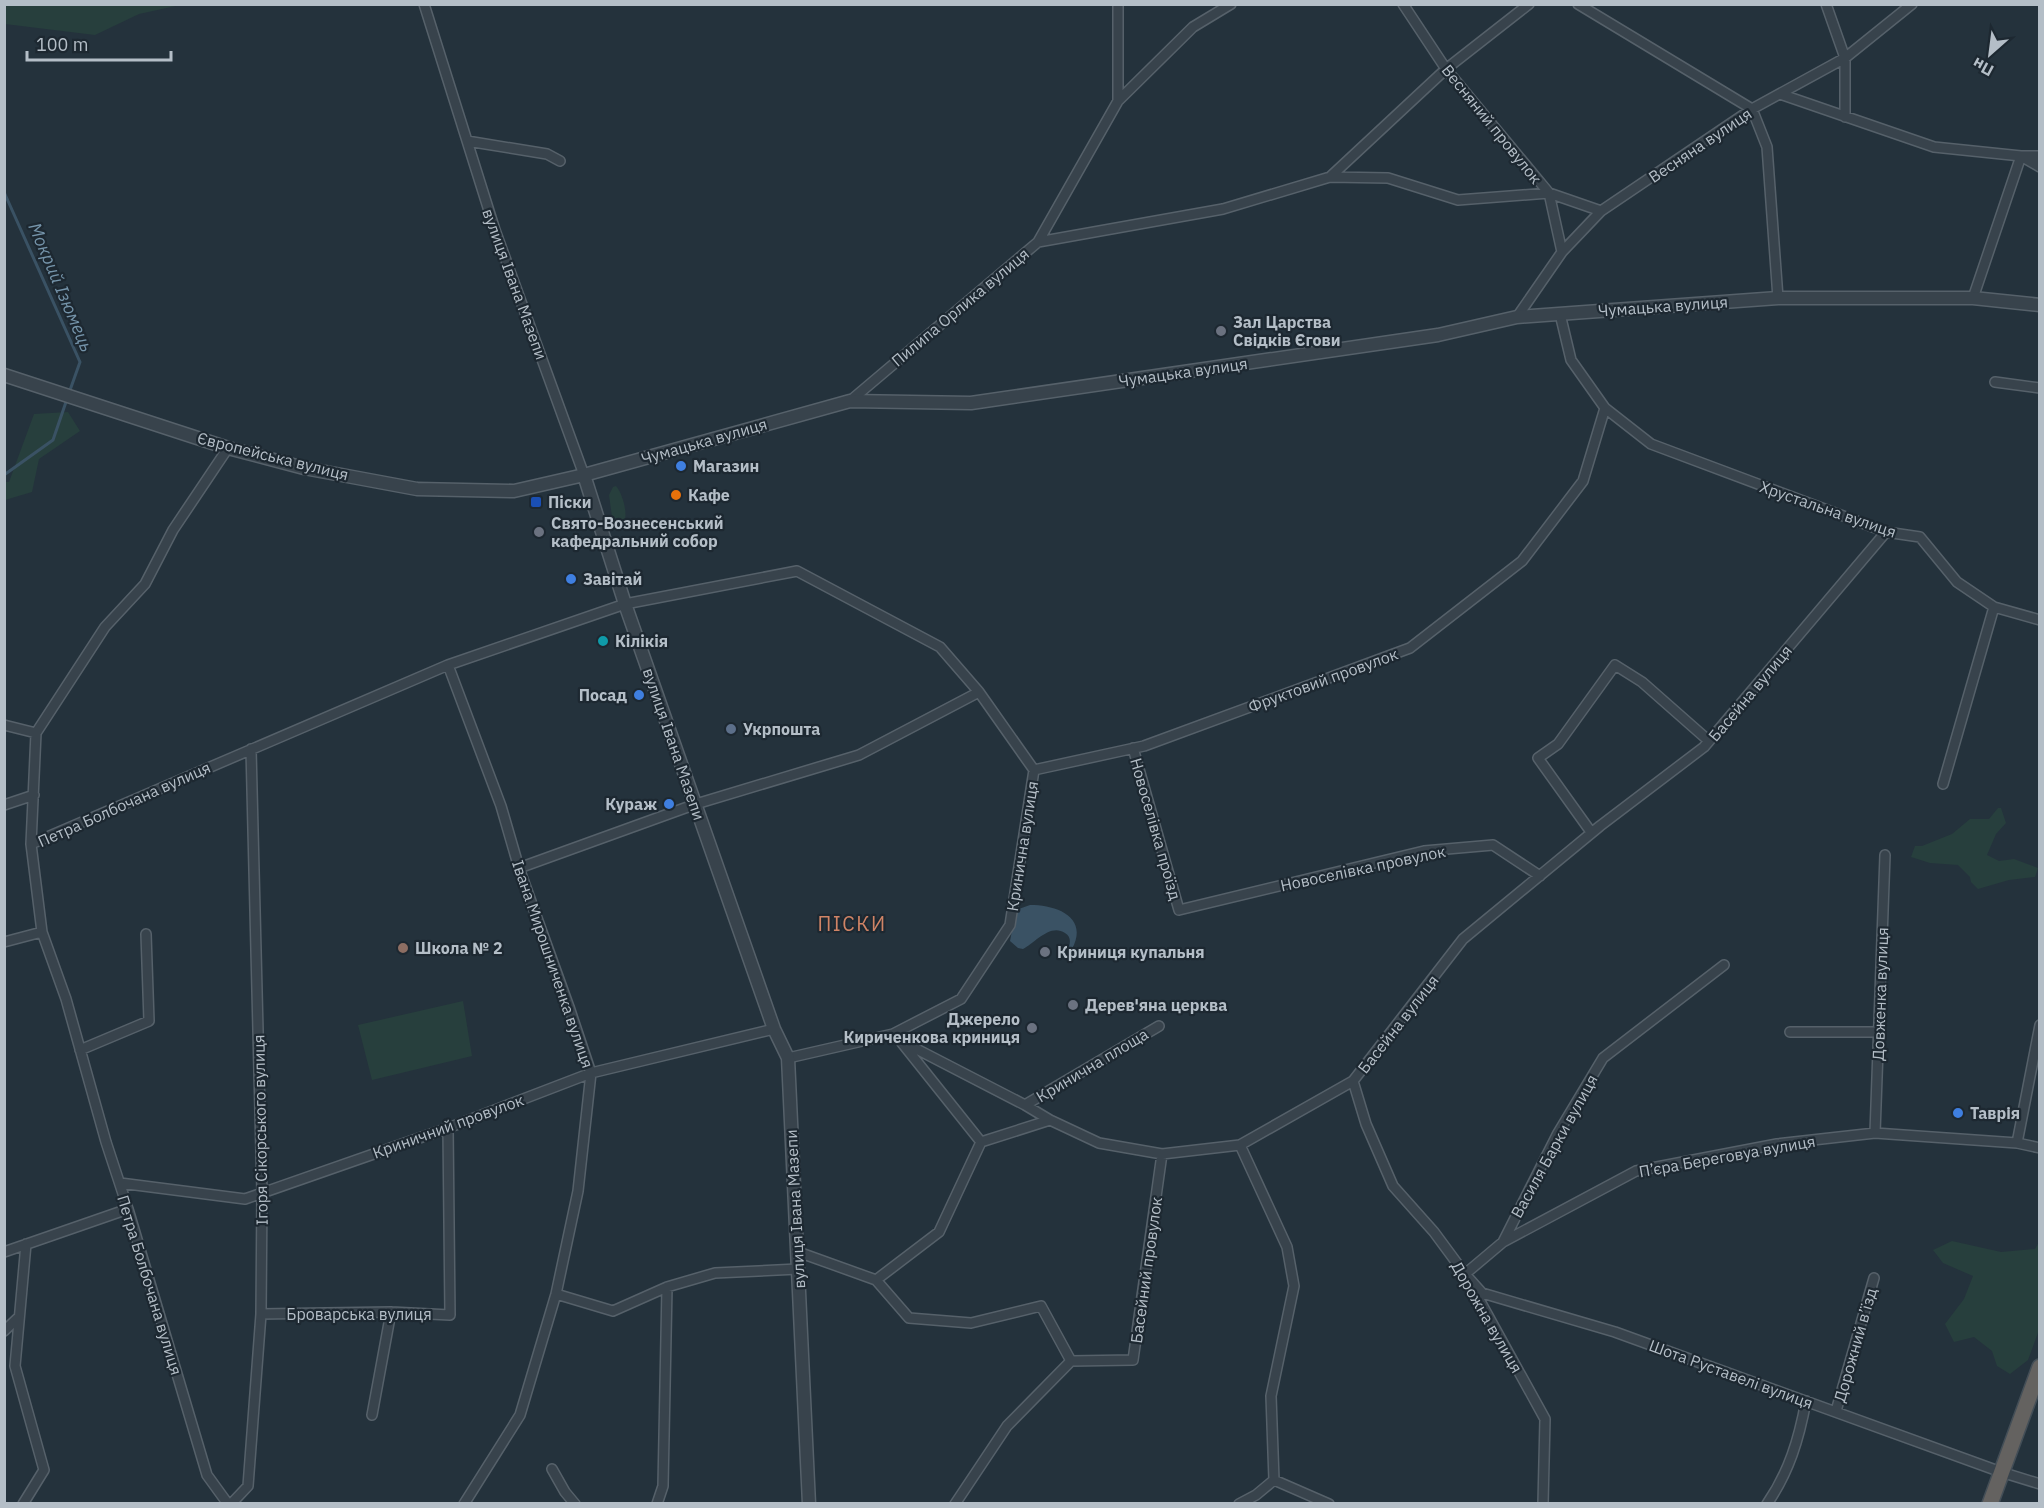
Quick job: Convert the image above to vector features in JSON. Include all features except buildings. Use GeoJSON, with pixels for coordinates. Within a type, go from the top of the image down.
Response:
{"type":"FeatureCollection","features":[{"type":"Feature","properties":{"kind":"highway"},"geometry":{"type":"LineString","coordinates":[[1990,1503],[2040,1367]]}},
{"type":"Feature","properties":{"kind":"street","name":"вулиця Івана Мазепи"},"geometry":{"type":"LineString","coordinates":[[424,4],[495,230],[584,475],[625,604],[774,1029],[788,1058],[809,1503]]}},
{"type":"Feature","properties":{"kind":"street","name":"Пилипа Орлика вулиця"},"geometry":{"type":"LineString","coordinates":[[850,401],[1038,242],[1118,101],[1118,4]]}},
{"type":"Feature","properties":{"kind":"street"},"geometry":{"type":"LineString","coordinates":[[1118,101],[1192,27],[1231,4]]}},
{"type":"Feature","properties":{"kind":"street","name":"Весняний провулок"},"geometry":{"type":"LineString","coordinates":[[1403,4],[1446,69],[1549,193],[1562,252]]}},
{"type":"Feature","properties":{"kind":"street"},"geometry":{"type":"LineString","coordinates":[[1330,177],[1446,69],[1529,4]]}},
{"type":"Feature","properties":{"kind":"street"},"geometry":{"type":"LineString","coordinates":[[1578,4],[1752,109],[1767,147],[1778,298]]}},
{"type":"Feature","properties":{"kind":"street"},"geometry":{"type":"LineString","coordinates":[[1826,4],[1845,58],[1845,117]]}},
{"type":"Feature","properties":{"kind":"street","name":"Весняна вулиця"},"geometry":{"type":"LineString","coordinates":[[1517,316],[1562,252],[1601,211],[1752,109],[1845,58],[1912,4]]}},
{"type":"Feature","properties":{"kind":"street"},"geometry":{"type":"LineString","coordinates":[[1780,94],[1934,147],[2040,156]]}},
{"type":"Feature","properties":{"kind":"street"},"geometry":{"type":"LineString","coordinates":[[467,141],[547,154],[560,161]]}},
{"type":"Feature","properties":{"kind":"street"},"geometry":{"type":"LineString","coordinates":[[2021,156],[2040,167]]}},
{"type":"Feature","properties":{"kind":"street"},"geometry":{"type":"LineString","coordinates":[[1973,298],[2021,156]]}},
{"type":"Feature","properties":{"kind":"street"},"geometry":{"type":"LineString","coordinates":[[1038,242],[1223,209],[1330,177],[1388,178],[1458,200],[1549,193],[1601,211]]}},
{"type":"Feature","properties":{"kind":"street","name":"Чумацька вулиця"},"geometry":{"type":"LineString","coordinates":[[584,475],[850,401],[971,403],[1438,335],[1517,316],[1778,298],[1973,298],[2040,305]]}},
{"type":"Feature","properties":{"kind":"street","name":"Хрустальна вулиця"},"geometry":{"type":"LineString","coordinates":[[1560,314],[1571,360],[1605,408],[1651,444],[1886,532],[1920,537],[1957,582],[1994,607],[2040,620]]}},
{"type":"Feature","properties":{"kind":"street","name":"Європейська вулиця"},"geometry":{"type":"LineString","coordinates":[[4,375],[228,448],[304,468],[417,489],[514,491],[584,475]]}},
{"type":"Feature","properties":{"kind":"street"},"geometry":{"type":"LineString","coordinates":[[1995,382],[2040,388]]}},
{"type":"Feature","properties":{"kind":"street","name":"Фруктовий провулок"},"geometry":{"type":"LineString","coordinates":[[1034,770],[1144,746],[1410,648],[1522,561],[1583,482],[1605,408]]}},
{"type":"Feature","properties":{"kind":"street"},"geometry":{"type":"LineString","coordinates":[[31,844],[36,733],[105,627],[145,585],[173,530],[228,448]]}},
{"type":"Feature","properties":{"kind":"street","name":"Басейна вулиця"},"geometry":{"type":"LineString","coordinates":[[1050,1120],[1099,1143],[1162,1155],[1240,1145],[1353,1081],[1463,939],[1592,832],[1704,747],[1886,532]]}},
{"type":"Feature","properties":{"kind":"street","name":"Кринична вулиця"},"geometry":{"type":"LineString","coordinates":[[625,604],[797,571],[940,647],[979,692],[1034,770],[1010,925],[961,999],[896,1037],[788,1058]]}},
{"type":"Feature","properties":{"kind":"street","name":"Петра Болбочана вулиця"},"geometry":{"type":"LineString","coordinates":[[230,1503],[207,1475],[66,999],[42,932],[31,844],[448,665],[625,604]]}},
{"type":"Feature","properties":{"kind":"street"},"geometry":{"type":"LineString","coordinates":[[1943,784],[1994,607]]}},
{"type":"Feature","properties":{"kind":"street","name":"Івана Мирошниченка вулиця"},"geometry":{"type":"LineString","coordinates":[[448,665],[501,806],[519,868],[570,1007],[591,1073],[578,1191],[556,1294],[520,1415],[464,1503]]}},
{"type":"Feature","properties":{"kind":"street"},"geometry":{"type":"LineString","coordinates":[[1592,832],[1538,758],[1558,744],[1616,665],[1642,682],[1709,741]]}},
{"type":"Feature","properties":{"kind":"street"},"geometry":{"type":"LineString","coordinates":[[519,868],[696,804],[859,755],[979,692]]}},
{"type":"Feature","properties":{"kind":"street"},"geometry":{"type":"LineString","coordinates":[[4,725],[36,733]]}},
{"type":"Feature","properties":{"kind":"street","name":"Ігоря Сікорського вулиця"},"geometry":{"type":"LineString","coordinates":[[230,1503],[248,1486],[261,1314],[262,1192],[251,748]]}},
{"type":"Feature","properties":{"kind":"street","name":"Новоселівка проїзд"},"geometry":{"type":"LineString","coordinates":[[1132,748],[1179,910]]}},
{"type":"Feature","properties":{"kind":"street"},"geometry":{"type":"LineString","coordinates":[[4,805],[34,795]]}},
{"type":"Feature","properties":{"kind":"street","name":"Новоселівка провулок"},"geometry":{"type":"LineString","coordinates":[[1179,910],[1424,851],[1493,845],[1539,876]]}},
{"type":"Feature","properties":{"kind":"street","name":"Довженка вулиця"},"geometry":{"type":"LineString","coordinates":[[1875,1133],[1885,855]]}},
{"type":"Feature","properties":{"kind":"street"},"geometry":{"type":"LineString","coordinates":[[4,942],[42,932]]}},
{"type":"Feature","properties":{"kind":"street"},"geometry":{"type":"LineString","coordinates":[[80,1050],[149,1021],[146,934]]}},
{"type":"Feature","properties":{"kind":"street","name":"Василя Барки вулиця"},"geometry":{"type":"LineString","coordinates":[[1503,1242],[1558,1133],[1603,1058],[1724,965]]}},
{"type":"Feature","properties":{"kind":"street"},"geometry":{"type":"LineString","coordinates":[[2017,1143],[2040,1024]]}},
{"type":"Feature","properties":{"kind":"street","name":"Кринична площа"},"geometry":{"type":"LineString","coordinates":[[1025,1105],[1159,1026]]}},
{"type":"Feature","properties":{"kind":"street","name":"Криничний провулок"},"geometry":{"type":"LineString","coordinates":[[120,1183],[244,1199],[448,1128],[591,1073],[774,1029]]}},
{"type":"Feature","properties":{"kind":"street"},"geometry":{"type":"LineString","coordinates":[[1790,1032],[1878,1032]]}},
{"type":"Feature","properties":{"kind":"street"},"geometry":{"type":"LineString","coordinates":[[896,1037],[981,1142]]}},
{"type":"Feature","properties":{"kind":"street","name":"Кринична площа"},"geometry":{"type":"LineString","coordinates":[[896,1037],[1050,1120]]}},
{"type":"Feature","properties":{"kind":"street","name":"Дорожна вулиця"},"geometry":{"type":"LineString","coordinates":[[1353,1081],[1366,1124],[1394,1186],[1434,1232],[1465,1275],[1545,1419],[1543,1503]]}},
{"type":"Feature","properties":{"kind":"street"},"geometry":{"type":"LineString","coordinates":[[876,1280],[939,1232],[981,1142],[1050,1120]]}},
{"type":"Feature","properties":{"kind":"street","name":"Броварська вулиця"},"geometry":{"type":"LineString","coordinates":[[261,1314],[391,1312],[450,1315],[448,1128]]}},
{"type":"Feature","properties":{"kind":"street","name":"П’єра Береговуа вулиця"},"geometry":{"type":"LineString","coordinates":[[1465,1275],[1503,1242],[1636,1171],[1777,1144],[1875,1133],[2017,1143],[2040,1149]]}},
{"type":"Feature","properties":{"kind":"street"},"geometry":{"type":"LineString","coordinates":[[1240,1145],[1287,1247],[1294,1286],[1271,1396],[1274,1480]]}},
{"type":"Feature","properties":{"kind":"street","name":"Басейний провулок"},"geometry":{"type":"LineString","coordinates":[[1071,1361],[1134,1360],[1162,1155]]}},
{"type":"Feature","properties":{"kind":"street"},"geometry":{"type":"LineString","coordinates":[[4,1252],[128,1209]]}},
{"type":"Feature","properties":{"kind":"street"},"geometry":{"type":"LineString","coordinates":[[23,1503],[44,1470],[15,1366],[26,1244]]}},
{"type":"Feature","properties":{"kind":"street"},"geometry":{"type":"LineString","coordinates":[[798,1252],[876,1280],[909,1318],[971,1323],[1041,1306],[1071,1361],[1007,1426],[955,1503]]}},
{"type":"Feature","properties":{"kind":"street"},"geometry":{"type":"LineString","coordinates":[[556,1294],[613,1311],[667,1287],[715,1273],[798,1269]]}},
{"type":"Feature","properties":{"kind":"street","name":"Шота Руставелі вулиця"},"geometry":{"type":"LineString","coordinates":[[1465,1275],[1482,1293],[1615,1332],[2001,1472],[2040,1484]]}},
{"type":"Feature","properties":{"kind":"street","name":"Дорожний в’їзд"},"geometry":{"type":"LineString","coordinates":[[1836,1411],[1874,1278]]}},
{"type":"Feature","properties":{"kind":"street"},"geometry":{"type":"LineString","coordinates":[[657,1503],[663,1486],[667,1287]]}},
{"type":"Feature","properties":{"kind":"street"},"geometry":{"type":"LineString","coordinates":[[372,1414],[391,1312]]}},
{"type":"Feature","properties":{"kind":"street"},"geometry":{"type":"LineString","coordinates":[[4,1331],[20,1317]]}},
{"type":"Feature","properties":{"kind":"street"},"geometry":{"type":"LineString","coordinates":[[1767,1503],[1779,1486],[1799,1438],[1806,1401]]}},
{"type":"Feature","properties":{"kind":"street"},"geometry":{"type":"LineString","coordinates":[[552,1468],[565,1492],[575,1503]]}},
{"type":"Feature","properties":{"kind":"street"},"geometry":{"type":"LineString","coordinates":[[1239,1503],[1256,1495],[1274,1480]]}},
{"type":"Feature","properties":{"kind":"street"},"geometry":{"type":"LineString","coordinates":[[1274,1480],[1329,1503]]}},
{"type":"Feature","properties":{"kind":"green space"},"geometry":{"type":"Polygon","coordinates":[[[4,5],[180,5],[139,14],[95,35],[5,24],[4,5]]]}},
{"type":"Feature","properties":{"kind":"green space"},"geometry":{"type":"Polygon","coordinates":[[[68,412],[80,431],[39,459],[32,492],[5,500],[5,482],[9,482],[34,414],[68,412]]]}},
{"type":"Feature","properties":{"kind":"green space"},"geometry":{"type":"Polygon","coordinates":[[[616,486],[623,499],[625,511],[623,525],[617,526],[613,524],[609,495],[616,486]]]}},
{"type":"Feature","properties":{"kind":"green space"},"geometry":{"type":"Polygon","coordinates":[[[1998,808],[2001,808],[2006,823],[1996,834],[1987,855],[1999,861],[2014,859],[2038,868],[2035,877],[2009,880],[1978,889],[1958,865],[1930,863],[1911,857],[1915,846],[1922,846],[1952,834],[1970,819],[1989,819],[1998,808]]]}},
{"type":"Feature","properties":{"kind":"green space"},"geometry":{"type":"Polygon","coordinates":[[[463,1001],[472,1056],[372,1080],[358,1025],[463,1001]]]}},
{"type":"Feature","properties":{"kind":"green space"},"geometry":{"type":"Polygon","coordinates":[[[1952,1241],[2001,1252],[2035,1249],[2039,1242],[2039,1330],[2028,1360],[2010,1374],[1997,1366],[1992,1351],[1974,1337],[1954,1342],[1945,1324],[1964,1299],[1973,1276],[1943,1263],[1933,1250],[1952,1241]]]}},
{"type":"Feature","properties":{"kind":"water"},"geometry":{"type":"Polygon","coordinates":[[[1030,905],[1050,907],[1068,915],[1076,929],[1072,949],[1068,950],[1069,936],[1054,930],[1023,949],[1010,941],[1016,910],[1030,905]]]}},
{"type":"Feature","properties":{"kind":"waterway","name":"Мокрий Ізюмець"},"geometry":{"type":"LineString","coordinates":[[4,192],[80,362],[69,393]]}},
{"type":"Feature","properties":{"kind":"waterway","name":"Мокрий Ізюмець"},"geometry":{"type":"LineString","coordinates":[[4,475],[53,440],[67,399]]}},
{"type":"Feature","properties":{"kind":"place","name":"Зал Царства Свідків Єгови"},"geometry":{"type":"Point","coordinates":[1221,331]}},
{"type":"Feature","properties":{"kind":"place","name":"Магазин"},"geometry":{"type":"Point","coordinates":[681,466]}},
{"type":"Feature","properties":{"kind":"place","name":"Кафе"},"geometry":{"type":"Point","coordinates":[676,495]}},
{"type":"Feature","properties":{"kind":"place","name":"Піски"},"geometry":{"type":"Point","coordinates":[536,502]}},
{"type":"Feature","properties":{"kind":"place","name":"Свято-Вознесенський кафедральний собор"},"geometry":{"type":"Point","coordinates":[539,532]}},
{"type":"Feature","properties":{"kind":"place","name":"Завітай"},"geometry":{"type":"Point","coordinates":[571,579]}},
{"type":"Feature","properties":{"kind":"place","name":"Кілікія"},"geometry":{"type":"Point","coordinates":[603,641]}},
{"type":"Feature","properties":{"kind":"place","name":"Посад"},"geometry":{"type":"Point","coordinates":[639,695]}},
{"type":"Feature","properties":{"kind":"place","name":"Укрпошта"},"geometry":{"type":"Point","coordinates":[731,729]}},
{"type":"Feature","properties":{"kind":"place","name":"Кураж"},"geometry":{"type":"Point","coordinates":[669,804]}},
{"type":"Feature","properties":{"kind":"place","name":"Школа № 2"},"geometry":{"type":"Point","coordinates":[403,948]}},
{"type":"Feature","properties":{"kind":"place","name":"Криниця купальня"},"geometry":{"type":"Point","coordinates":[1045,952]}},
{"type":"Feature","properties":{"kind":"place","name":"Дерев'яна церква"},"geometry":{"type":"Point","coordinates":[1073,1005]}},
{"type":"Feature","properties":{"kind":"place","name":"Джерело Кириченкова криниця"},"geometry":{"type":"Point","coordinates":[1032,1028]}},
{"type":"Feature","properties":{"kind":"place","name":"Таврiя"},"geometry":{"type":"Point","coordinates":[1958,1113]}},
{"type":"Feature","properties":{"kind":"district","name":"ПІСКИ"},"geometry":{"type":"Point","coordinates":[852,923]}}]}
